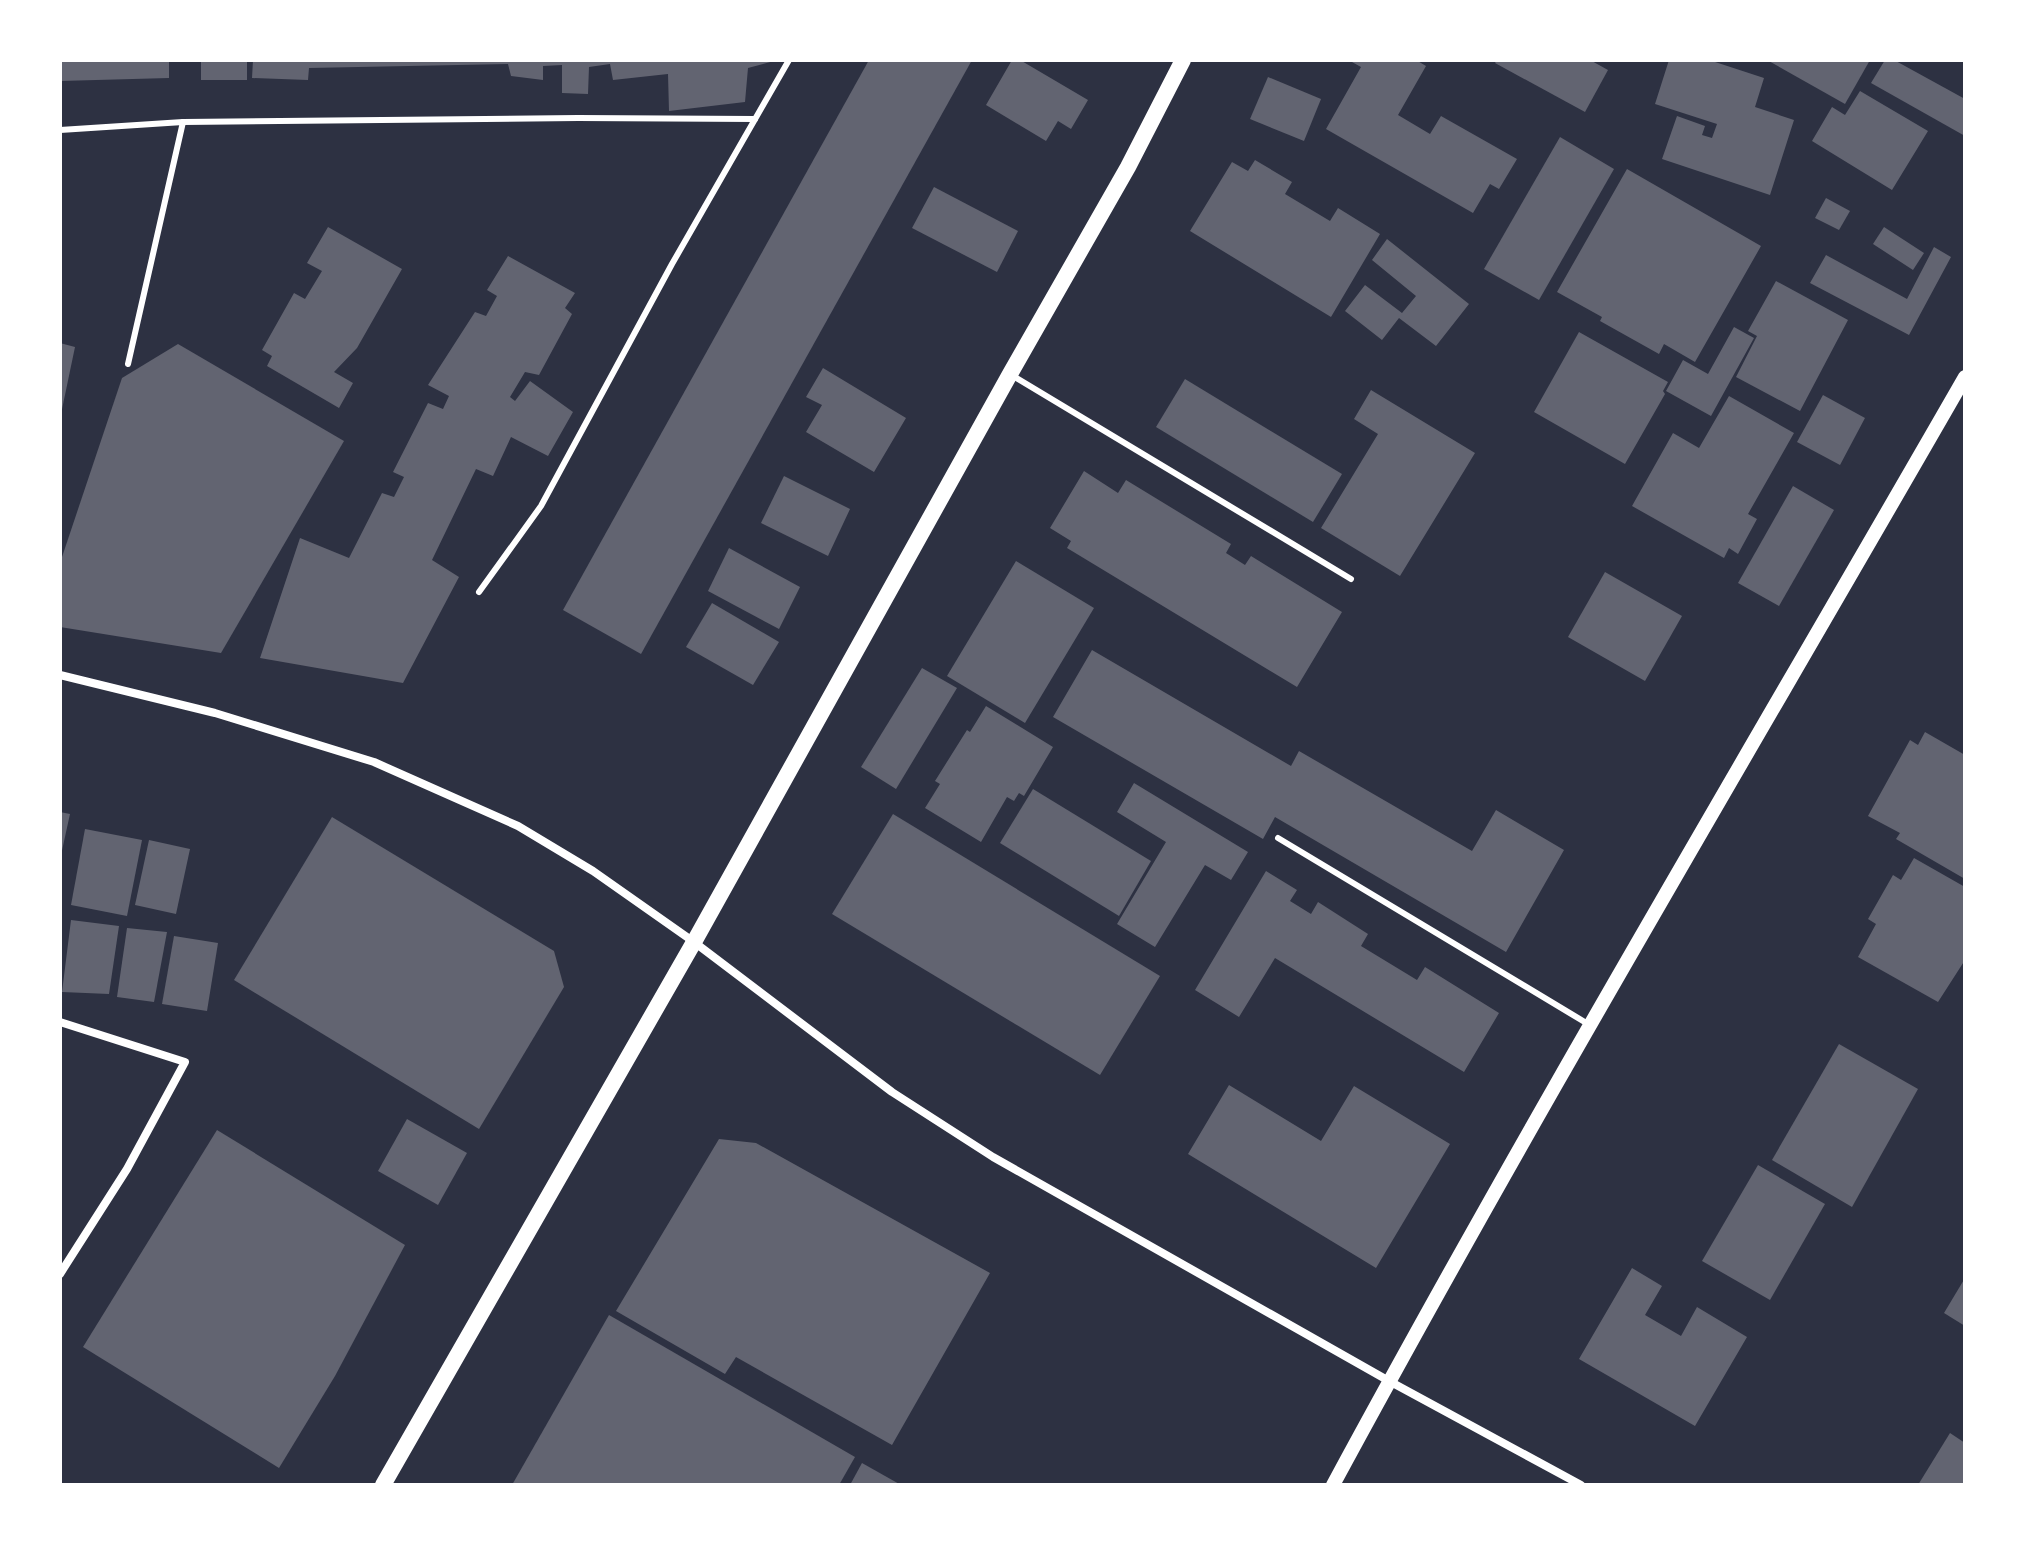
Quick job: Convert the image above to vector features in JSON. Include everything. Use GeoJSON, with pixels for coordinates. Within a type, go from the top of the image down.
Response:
{"type":"FeatureCollection","features":[{"type":"Feature","properties":{"kind":"main road"},"geometry":{"type":"LineString","coordinates":[[383,1485],[694,942],[1128,167],[1183,60]]}},
{"type":"Feature","properties":{"kind":"street"},"geometry":{"type":"LineString","coordinates":[[1333,1485],[1591,1026],[1965,377]]}},
{"type":"Feature","properties":{"kind":"street"},"geometry":{"type":"LineString","coordinates":[[60,675],[215,713],[374,762],[518,826],[593,871],[694,942],[892,1092],[993,1157],[1389,1381],[1581,1485]]}},
{"type":"Feature","properties":{"kind":"street"},"geometry":{"type":"LineString","coordinates":[[60,1022],[185,1062],[127,1169],[60,1274]]}},
{"type":"Feature","properties":{"kind":"lane"},"geometry":{"type":"LineString","coordinates":[[479,592],[541,506],[672,264],[789,60]]}},
{"type":"Feature","properties":{"kind":"lane"},"geometry":{"type":"LineString","coordinates":[[60,130],[183,122],[604,117],[755,119]]}},
{"type":"Feature","properties":{"kind":"lane"},"geometry":{"type":"LineString","coordinates":[[128,364],[183,122]]}},
{"type":"Feature","properties":{"kind":"lane"},"geometry":{"type":"LineString","coordinates":[[1010,374],[1351,579]]}},
{"type":"Feature","properties":{"kind":"lane"},"geometry":{"type":"LineString","coordinates":[[1278,838],[1591,1026]]}},
{"type":"Feature","properties":{"kind":"building"},"geometry":{"type":"Polygon","coordinates":[[[60,60],[169,60],[169,78],[60,81],[60,60]]]}},
{"type":"Feature","properties":{"kind":"building"},"geometry":{"type":"Polygon","coordinates":[[[201,60],[247,60],[247,80],[201,80],[201,60]]]}},
{"type":"Feature","properties":{"kind":"building"},"geometry":{"type":"Polygon","coordinates":[[[253,60],[774,61],[748,68],[745,102],[669,111],[668,74],[613,80],[610,64],[589,67],[588,94],[562,93],[562,65],[543,66],[543,80],[511,76],[508,64],[309,68],[308,80],[252,78],[253,60]]]}},
{"type":"Feature","properties":{"kind":"building"},"geometry":{"type":"Polygon","coordinates":[[[869,60],[972,60],[641,654],[563,610],[869,60]]]}},
{"type":"Feature","properties":{"kind":"building"},"geometry":{"type":"Polygon","coordinates":[[[1012,60],[1020,60],[1088,100],[1071,129],[1058,121],[1046,141],[986,105],[1012,60]]]}},
{"type":"Feature","properties":{"kind":"building"},"geometry":{"type":"Polygon","coordinates":[[[1353,60],[1416,60],[1426,66],[1398,115],[1430,134],[1441,116],[1517,159],[1499,189],[1490,184],[1473,213],[1326,129],[1361,67],[1353,60]]]}},
{"type":"Feature","properties":{"kind":"building"},"geometry":{"type":"Polygon","coordinates":[[[1497,60],[1590,60],[1608,70],[1585,112],[1495,63],[1497,60]]]}},
{"type":"Feature","properties":{"kind":"building"},"geometry":{"type":"Polygon","coordinates":[[[1669,60],[1709,60],[1764,78],[1755,107],[1794,120],[1770,195],[1662,159],[1677,116],[1705,126],[1702,135],[1712,138],[1717,124],[1655,104],[1669,60]]]}},
{"type":"Feature","properties":{"kind":"building"},"geometry":{"type":"Polygon","coordinates":[[[1767,60],[1870,60],[1845,104],[1767,60]]]}},
{"type":"Feature","properties":{"kind":"building"},"geometry":{"type":"Polygon","coordinates":[[[1885,60],[1894,60],[1965,99],[1965,136],[1871,83],[1885,60]]]}},
{"type":"Feature","properties":{"kind":"building"},"geometry":{"type":"Polygon","coordinates":[[[1268,77],[1321,99],[1304,141],[1250,119],[1268,77]]]}},
{"type":"Feature","properties":{"kind":"building"},"geometry":{"type":"Polygon","coordinates":[[[1860,91],[1928,131],[1892,190],[1812,141],[1832,107],[1845,115],[1860,91]]]}},
{"type":"Feature","properties":{"kind":"building"},"geometry":{"type":"Polygon","coordinates":[[[1560,137],[1614,169],[1539,300],[1484,269],[1560,137]]]}},
{"type":"Feature","properties":{"kind":"building"},"geometry":{"type":"Polygon","coordinates":[[[1255,160],[1292,182],[1285,194],[1330,221],[1338,208],[1380,234],[1331,317],[1190,231],[1232,162],[1248,171],[1255,160]]]}},
{"type":"Feature","properties":{"kind":"building"},"geometry":{"type":"Polygon","coordinates":[[[1627,169],[1761,246],[1695,362],[1664,344],[1659,354],[1600,321],[1602,317],[1557,292],[1627,169]]]}},
{"type":"Feature","properties":{"kind":"building"},"geometry":{"type":"Polygon","coordinates":[[[934,187],[1018,231],[997,272],[912,228],[934,187]]]}},
{"type":"Feature","properties":{"kind":"building"},"geometry":{"type":"Polygon","coordinates":[[[1826,198],[1850,211],[1839,230],[1815,218],[1826,198]]]}},
{"type":"Feature","properties":{"kind":"building"},"geometry":{"type":"Polygon","coordinates":[[[328,227],[402,269],[357,348],[334,372],[353,383],[339,408],[267,366],[272,356],[262,350],[294,293],[305,299],[322,271],[307,263],[328,227]]]}},
{"type":"Feature","properties":{"kind":"building"},"geometry":{"type":"Polygon","coordinates":[[[1884,227],[1924,253],[1913,270],[1873,244],[1884,227]]]}},
{"type":"Feature","properties":{"kind":"building"},"geometry":{"type":"Polygon","coordinates":[[[1387,239],[1469,304],[1436,346],[1399,318],[1382,340],[1345,311],[1365,285],[1402,313],[1416,296],[1372,260],[1387,239]]]}},
{"type":"Feature","properties":{"kind":"building"},"geometry":{"type":"Polygon","coordinates":[[[1934,247],[1951,257],[1909,335],[1810,283],[1826,255],[1907,299],[1934,247]]]}},
{"type":"Feature","properties":{"kind":"building"},"geometry":{"type":"Polygon","coordinates":[[[508,256],[575,293],[565,308],[572,314],[539,375],[525,372],[510,397],[515,401],[530,381],[573,412],[548,456],[511,437],[493,476],[476,469],[432,560],[459,577],[403,683],[260,658],[300,538],[349,558],[382,493],[394,497],[404,477],[393,472],[428,403],[443,409],[449,396],[428,385],[475,312],[486,316],[497,296],[487,290],[508,256]]]}},
{"type":"Feature","properties":{"kind":"building"},"geometry":{"type":"Polygon","coordinates":[[[1776,281],[1848,320],[1800,411],[1736,377],[1757,336],[1748,331],[1776,281]]]}},
{"type":"Feature","properties":{"kind":"building"},"geometry":{"type":"Polygon","coordinates":[[[1734,327],[1754,338],[1711,416],[1666,391],[1683,360],[1708,374],[1734,327]]]}},
{"type":"Feature","properties":{"kind":"building"},"geometry":{"type":"Polygon","coordinates":[[[1579,332],[1668,382],[1663,391],[1665,394],[1625,464],[1534,412],[1579,332]]]}},
{"type":"Feature","properties":{"kind":"building"},"geometry":{"type":"Polygon","coordinates":[[[60,343],[75,347],[61,414],[60,414],[60,343]]]}},
{"type":"Feature","properties":{"kind":"building"},"geometry":{"type":"Polygon","coordinates":[[[178,344],[344,441],[221,653],[60,627],[60,563],[122,378],[178,344]]]}},
{"type":"Feature","properties":{"kind":"building"},"geometry":{"type":"Polygon","coordinates":[[[823,368],[906,418],[874,472],[806,432],[822,405],[806,397],[823,368]]]}},
{"type":"Feature","properties":{"kind":"building"},"geometry":{"type":"Polygon","coordinates":[[[1185,379],[1342,474],[1313,522],[1156,427],[1185,379]]]}},
{"type":"Feature","properties":{"kind":"building"},"geometry":{"type":"Polygon","coordinates":[[[1371,390],[1475,453],[1400,576],[1321,528],[1378,434],[1354,419],[1371,390]]]}},
{"type":"Feature","properties":{"kind":"building"},"geometry":{"type":"Polygon","coordinates":[[[1823,395],[1865,418],[1840,465],[1797,442],[1823,395]]]}},
{"type":"Feature","properties":{"kind":"building"},"geometry":{"type":"Polygon","coordinates":[[[1729,396],[1794,433],[1748,514],[1757,519],[1738,554],[1729,548],[1724,558],[1632,506],[1673,433],[1699,448],[1729,396]]]}},
{"type":"Feature","properties":{"kind":"building"},"geometry":{"type":"Polygon","coordinates":[[[1084,471],[1118,493],[1126,480],[1231,544],[1226,553],[1245,565],[1251,556],[1342,612],[1297,687],[1067,548],[1071,541],[1050,528],[1084,471]]]}},
{"type":"Feature","properties":{"kind":"building"},"geometry":{"type":"Polygon","coordinates":[[[784,476],[850,509],[828,556],[761,523],[784,476]]]}},
{"type":"Feature","properties":{"kind":"building"},"geometry":{"type":"Polygon","coordinates":[[[1793,486],[1834,510],[1779,606],[1738,583],[1793,486]]]}},
{"type":"Feature","properties":{"kind":"building"},"geometry":{"type":"Polygon","coordinates":[[[729,548],[800,587],[779,629],[708,591],[729,548]]]}},
{"type":"Feature","properties":{"kind":"building"},"geometry":{"type":"Polygon","coordinates":[[[1016,561],[1094,608],[1025,723],[947,676],[1016,561]]]}},
{"type":"Feature","properties":{"kind":"building"},"geometry":{"type":"Polygon","coordinates":[[[1605,572],[1682,616],[1645,681],[1568,637],[1605,572]]]}},
{"type":"Feature","properties":{"kind":"building"},"geometry":{"type":"Polygon","coordinates":[[[712,603],[779,642],[753,685],[686,647],[712,603]]]}},
{"type":"Feature","properties":{"kind":"building"},"geometry":{"type":"Polygon","coordinates":[[[1092,650],[1291,766],[1299,751],[1472,851],[1496,810],[1564,850],[1506,952],[1275,817],[1263,839],[1053,717],[1092,650]]]}},
{"type":"Feature","properties":{"kind":"building"},"geometry":{"type":"Polygon","coordinates":[[[922,668],[957,688],[896,789],[861,767],[922,668]]]}},
{"type":"Feature","properties":{"kind":"building"},"geometry":{"type":"Polygon","coordinates":[[[986,706],[1053,747],[1024,796],[1019,793],[1014,801],[1007,797],[981,842],[925,808],[940,784],[935,781],[986,706]]]}},
{"type":"Feature","properties":{"kind":"building"},"geometry":{"type":"Polygon","coordinates":[[[1925,732],[1965,755],[1965,879],[1896,839],[1900,833],[1868,816],[1910,740],[1918,745],[1925,732]]]}},
{"type":"Feature","properties":{"kind":"building"},"geometry":{"type":"Polygon","coordinates":[[[1134,783],[1248,852],[1231,880],[1205,865],[1155,947],[1117,924],[1166,842],[1117,812],[1134,783]]]}},
{"type":"Feature","properties":{"kind":"building"},"geometry":{"type":"Polygon","coordinates":[[[1033,789],[1151,861],[1119,916],[1000,843],[1033,789]]]}},
{"type":"Feature","properties":{"kind":"building"},"geometry":{"type":"Polygon","coordinates":[[[60,812],[70,814],[61,855],[60,855],[60,812]]]}},
{"type":"Feature","properties":{"kind":"building"},"geometry":{"type":"Polygon","coordinates":[[[893,814],[1160,976],[1100,1075],[832,914],[893,814]]]}},
{"type":"Feature","properties":{"kind":"building"},"geometry":{"type":"Polygon","coordinates":[[[332,817],[554,951],[564,987],[479,1129],[234,980],[332,817]]]}},
{"type":"Feature","properties":{"kind":"building"},"geometry":{"type":"Polygon","coordinates":[[[85,829],[142,840],[127,916],[71,905],[85,829]]]}},
{"type":"Feature","properties":{"kind":"building"},"geometry":{"type":"Polygon","coordinates":[[[149,840],[190,849],[176,914],[135,905],[149,840]]]}},
{"type":"Feature","properties":{"kind":"building"},"geometry":{"type":"Polygon","coordinates":[[[1914,858],[1965,887],[1965,960],[1938,1002],[1858,957],[1876,924],[1868,919],[1893,875],[1901,880],[1914,858]]]}},
{"type":"Feature","properties":{"kind":"building"},"geometry":{"type":"Polygon","coordinates":[[[1266,871],[1297,890],[1290,901],[1311,914],[1318,902],[1368,934],[1361,946],[1417,980],[1425,967],[1499,1013],[1464,1072],[1275,958],[1239,1017],[1195,990],[1266,871]]]}},
{"type":"Feature","properties":{"kind":"building"},"geometry":{"type":"Polygon","coordinates":[[[71,920],[119,926],[109,994],[62,992],[71,920]]]}},
{"type":"Feature","properties":{"kind":"building"},"geometry":{"type":"Polygon","coordinates":[[[127,928],[167,932],[154,1002],[117,997],[127,928]]]}},
{"type":"Feature","properties":{"kind":"building"},"geometry":{"type":"Polygon","coordinates":[[[174,936],[218,943],[207,1011],[162,1004],[174,936]]]}},
{"type":"Feature","properties":{"kind":"building"},"geometry":{"type":"Polygon","coordinates":[[[1839,1044],[1918,1089],[1852,1207],[1772,1160],[1839,1044]]]}},
{"type":"Feature","properties":{"kind":"building"},"geometry":{"type":"Polygon","coordinates":[[[1229,1085],[1321,1141],[1354,1086],[1450,1144],[1376,1268],[1188,1154],[1229,1085]]]}},
{"type":"Feature","properties":{"kind":"building"},"geometry":{"type":"Polygon","coordinates":[[[407,1119],[467,1153],[438,1205],[378,1171],[407,1119]]]}},
{"type":"Feature","properties":{"kind":"building"},"geometry":{"type":"Polygon","coordinates":[[[217,1130],[405,1245],[335,1376],[279,1468],[83,1347],[217,1130]]]}},
{"type":"Feature","properties":{"kind":"building"},"geometry":{"type":"Polygon","coordinates":[[[719,1139],[756,1143],[990,1273],[892,1445],[736,1357],[725,1374],[616,1311],[719,1139]]]}},
{"type":"Feature","properties":{"kind":"building"},"geometry":{"type":"Polygon","coordinates":[[[1758,1165],[1825,1204],[1770,1300],[1702,1261],[1758,1165]]]}},
{"type":"Feature","properties":{"kind":"building"},"geometry":{"type":"Polygon","coordinates":[[[1632,1268],[1662,1286],[1645,1315],[1681,1336],[1697,1307],[1747,1337],[1695,1426],[1579,1359],[1632,1268]]]}},
{"type":"Feature","properties":{"kind":"building"},"geometry":{"type":"Polygon","coordinates":[[[1965,1278],[1965,1326],[1944,1313],[1965,1278]]]}},
{"type":"Feature","properties":{"kind":"building"},"geometry":{"type":"Polygon","coordinates":[[[609,1315],[855,1457],[839,1485],[512,1485],[609,1315]]]}},
{"type":"Feature","properties":{"kind":"building"},"geometry":{"type":"Polygon","coordinates":[[[1950,1433],[1965,1443],[1965,1485],[1918,1485],[1950,1433]]]}},
{"type":"Feature","properties":{"kind":"building"},"geometry":{"type":"Polygon","coordinates":[[[862,1463],[901,1485],[850,1485],[862,1463]]]}}]}
